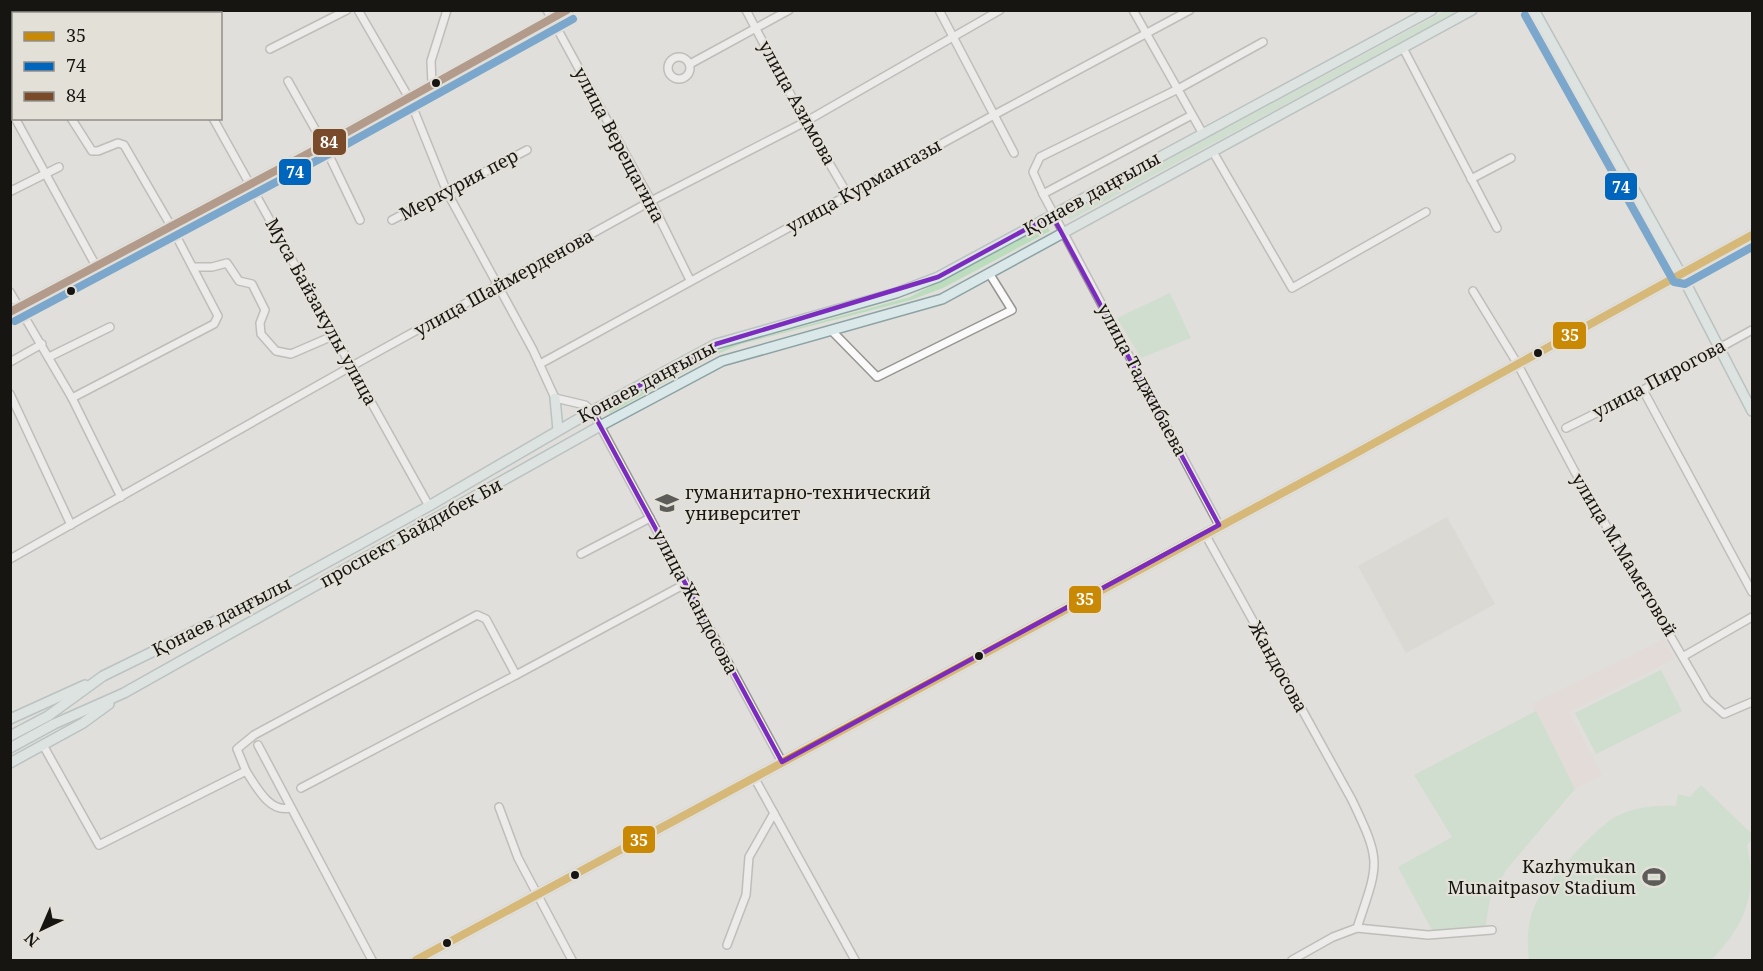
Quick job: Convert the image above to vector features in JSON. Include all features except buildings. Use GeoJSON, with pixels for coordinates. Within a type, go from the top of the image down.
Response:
{"type":"FeatureCollection","features":[{"type":"Feature","properties":{"kind":"main road"},"geometry":{"type":"LineString","coordinates":[[15,310],[324,145],[409,98],[549,15],[568,10]]}},
{"type":"Feature","properties":{"kind":"main road","name":"Қонаев даңғылы"},"geometry":{"type":"LineString","coordinates":[[10,736],[48,716],[103,676],[266,596],[429,506],[558,430],[716,344],[896,293],[938,278],[1432,10]]}},
{"type":"Feature","properties":{"kind":"main road","name":"Қонаев даңғылы"},"geometry":{"type":"LineString","coordinates":[[588,433],[722,361],[942,298],[1064,234],[1472,10]]}},
{"type":"Feature","properties":{"kind":"main road"},"geometry":{"type":"LineString","coordinates":[[1534,10],[1681,274],[1752,411]]}},
{"type":"Feature","properties":{"kind":"main road"},"geometry":{"type":"LineString","coordinates":[[416,960],[1205,534],[1752,235]]}},
{"type":"Feature","properties":{"kind":"main road"},"geometry":{"type":"LineString","coordinates":[[555,398],[558,430]]}},
{"type":"Feature","properties":{"kind":"main road","name":"проспект Байдибек Би"},"geometry":{"type":"LineString","coordinates":[[10,748],[54,724],[124,693],[588,433]]}},
{"type":"Feature","properties":{"kind":"main road"},"geometry":{"type":"LineString","coordinates":[[10,719],[103,676]]}},
{"type":"Feature","properties":{"kind":"main road"},"geometry":{"type":"LineString","coordinates":[[10,763],[83,723],[124,693]]}},
{"type":"Feature","properties":{"kind":"street"},"geometry":{"type":"LineString","coordinates":[[270,49],[348,10]]}},
{"type":"Feature","properties":{"kind":"street"},"geometry":{"type":"LineString","coordinates":[[358,10],[409,98],[447,192],[540,364],[555,398],[585,405],[592,411]]}},
{"type":"Feature","properties":{"kind":"street"},"geometry":{"type":"LineString","coordinates":[[432,84],[431,61],[447,10]]}},
{"type":"Feature","properties":{"kind":"street","name":"улица Азимова"},"geometry":{"type":"LineString","coordinates":[[746,10],[805,122],[848,195]]}},
{"type":"Feature","properties":{"kind":"street"},"geometry":{"type":"LineString","coordinates":[[690,64],[789,10]]}},
{"type":"Feature","properties":{"kind":"street"},"geometry":{"type":"LineString","coordinates":[[939,10],[1014,153]]}},
{"type":"Feature","properties":{"kind":"street","name":"улица Шаймерденова"},"geometry":{"type":"LineString","coordinates":[[10,559],[651,201],[805,122],[1000,10]]}},
{"type":"Feature","properties":{"kind":"street"},"geometry":{"type":"LineString","coordinates":[[1133,10],[1178,89],[1190,116],[1203,134]]}},
{"type":"Feature","properties":{"kind":"street","name":"улица Курмангазы"},"geometry":{"type":"LineString","coordinates":[[540,364],[690,280],[1190,10]]}},
{"type":"Feature","properties":{"kind":"street","name":"улица Верещагина"},"geometry":{"type":"LineString","coordinates":[[549,15],[651,201],[690,280]]}},
{"type":"Feature","properties":{"kind":"street","name":"улица Таджибаева"},"geometry":{"type":"LineString","coordinates":[[1220,525],[1053,215],[1033,172],[1040,157],[1178,89],[1263,42]]}},
{"type":"Feature","properties":{"kind":"street"},"geometry":{"type":"LineString","coordinates":[[1403,48],[1497,228]]}},
{"type":"Feature","properties":{"kind":"street"},"geometry":{"type":"LineString","coordinates":[[288,81],[324,145],[360,220]]}},
{"type":"Feature","properties":{"kind":"street"},"geometry":{"type":"LineString","coordinates":[[1043,194],[1190,116]]}},
{"type":"Feature","properties":{"kind":"street"},"geometry":{"type":"LineString","coordinates":[[16,120],[47,173],[96,266]]}},
{"type":"Feature","properties":{"kind":"street"},"geometry":{"type":"LineString","coordinates":[[72,120],[92,151],[98,152],[118,143],[124,145],[171,226],[218,316],[214,324],[72,398]]}},
{"type":"Feature","properties":{"kind":"street","name":"Муса Байзакулы улица"},"geometry":{"type":"LineString","coordinates":[[214,120],[335,335],[393,446],[429,506]]}},
{"type":"Feature","properties":{"kind":"street","name":"Меркурия пер"},"geometry":{"type":"LineString","coordinates":[[392,220],[527,150]]}},
{"type":"Feature","properties":{"kind":"street"},"geometry":{"type":"LineString","coordinates":[[1213,152],[1292,288],[1426,212]]}},
{"type":"Feature","properties":{"kind":"street"},"geometry":{"type":"LineString","coordinates":[[1471,179],[1511,158]]}},
{"type":"Feature","properties":{"kind":"street"},"geometry":{"type":"LineString","coordinates":[[11,191],[59,167]]}},
{"type":"Feature","properties":{"kind":"street"},"geometry":{"type":"LineString","coordinates":[[193,267],[212,267],[227,263],[239,281],[252,284],[265,310],[260,323],[261,334],[276,351],[291,354],[335,335]]}},
{"type":"Feature","properties":{"kind":"street"},"geometry":{"type":"LineString","coordinates":[[831,330],[877,377],[1012,310],[989,273]]}},
{"type":"Feature","properties":{"kind":"street","name":"улица М.Маметовой"},"geometry":{"type":"LineString","coordinates":[[1473,291],[1517,363],[1575,472],[1707,699],[1724,714],[1731,713],[1752,702]]}},
{"type":"Feature","properties":{"kind":"street"},"geometry":{"type":"LineString","coordinates":[[10,292],[15,310],[42,344],[72,398],[121,497]]}},
{"type":"Feature","properties":{"kind":"street"},"geometry":{"type":"LineString","coordinates":[[49,357],[110,327]]}},
{"type":"Feature","properties":{"kind":"street","name":"улица Пирогова"},"geometry":{"type":"LineString","coordinates":[[1566,428],[1642,390],[1752,330]]}},
{"type":"Feature","properties":{"kind":"street"},"geometry":{"type":"LineString","coordinates":[[10,362],[42,344]]}},
{"type":"Feature","properties":{"kind":"street"},"geometry":{"type":"LineString","coordinates":[[1642,390],[1752,592]]}},
{"type":"Feature","properties":{"kind":"street"},"geometry":{"type":"LineString","coordinates":[[10,394],[70,525]]}},
{"type":"Feature","properties":{"kind":"street","name":"улица Жандосова"},"geometry":{"type":"LineString","coordinates":[[592,411],[782,762]]}},
{"type":"Feature","properties":{"kind":"street"},"geometry":{"type":"LineString","coordinates":[[580,554],[650,518]]}},
{"type":"Feature","properties":{"kind":"street","name":"Жандосова"},"geometry":{"type":"LineString","coordinates":[[1205,534],[1352,800],[1372,842],[1376,868],[1357,928]]}},
{"type":"Feature","properties":{"kind":"street"},"geometry":{"type":"LineString","coordinates":[[301,788],[685,584]]}},
{"type":"Feature","properties":{"kind":"street"},"geometry":{"type":"LineString","coordinates":[[287,808],[263,797],[246,771],[237,749],[254,735],[477,615],[486,619],[516,675]]}},
{"type":"Feature","properties":{"kind":"street"},"geometry":{"type":"LineString","coordinates":[[1684,656],[1752,617]]}},
{"type":"Feature","properties":{"kind":"street"},"geometry":{"type":"LineString","coordinates":[[43,745],[99,845],[246,771]]}},
{"type":"Feature","properties":{"kind":"street"},"geometry":{"type":"LineString","coordinates":[[258,745],[287,808],[372,960]]}},
{"type":"Feature","properties":{"kind":"street"},"geometry":{"type":"LineString","coordinates":[[754,777],[855,960]]}},
{"type":"Feature","properties":{"kind":"street"},"geometry":{"type":"LineString","coordinates":[[499,807],[518,858],[572,960]]}},
{"type":"Feature","properties":{"kind":"street"},"geometry":{"type":"LineString","coordinates":[[727,945],[746,895],[749,857],[774,813]]}},
{"type":"Feature","properties":{"kind":"street"},"geometry":{"type":"LineString","coordinates":[[1292,960],[1334,937],[1357,928],[1428,935],[1492,930]]}},
{"type":"Feature","properties":{"kind":"highlighted area"},"geometry":{"type":"Polygon","coordinates":[[[1052,215],[1219,525],[782,762],[592,411],[716,344],[938,277],[1052,215]]]}},
{"type":"Feature","properties":{"kind":"shaded area"},"geometry":{"type":"Polygon","coordinates":[[[1447,517],[1495,604],[1406,653],[1358,566],[1447,517]]]}},
{"type":"Feature","properties":{"kind":"shaded area"},"geometry":{"type":"Polygon","coordinates":[[[1664,639],[1674,659],[1569,712],[1602,776],[1575,789],[1532,704],[1664,639]]]}},
{"type":"Feature","properties":{"kind":"green space"},"geometry":{"type":"Polygon","coordinates":[[[1445,11],[1459,11],[1070,220],[1066,214],[1445,11]]]}},
{"type":"Feature","properties":{"kind":"green space"},"geometry":{"type":"Polygon","coordinates":[[[1046,225],[1050,231],[943,288],[911,300],[741,344],[715,355],[610,413],[608,410],[727,347],[910,297],[1046,225]]]}},
{"type":"Feature","properties":{"kind":"green space"},"geometry":{"type":"Polygon","coordinates":[[[1170,293],[1191,338],[1141,358],[1117,318],[1170,293]]]}},
{"type":"Feature","properties":{"kind":"green space"},"geometry":{"type":"Polygon","coordinates":[[[1661,670],[1682,711],[1596,754],[1575,713],[1661,670]]]}},
{"type":"Feature","properties":{"kind":"green space"},"geometry":{"type":"Polygon","coordinates":[[[1536,711],[1575,789],[1506,870],[1490,899],[1485,928],[1433,932],[1398,867],[1452,837],[1414,775],[1536,711]]]}},
{"type":"Feature","properties":{"kind":"green space","name":"Kazhymukan Munaitpasov Stadium"},"geometry":{"type":"Polygon","coordinates":[[[1701,785],[1752,834],[1752,839],[1747,845],[1751,878],[1746,908],[1733,934],[1711,960],[1529,960],[1529,925],[1532,912],[1540,896],[1579,848],[1600,828],[1616,817],[1641,808],[1676,806],[1678,794],[1690,797],[1701,785]]]}},
{"type":"Feature","properties":{"kind":"transit line","name":"84"},"geometry":{"type":"LineString","coordinates":[[10,312],[324,145],[567,10]]}},
{"type":"Feature","properties":{"kind":"transit line","name":"74"},"geometry":{"type":"LineString","coordinates":[[1525,15],[1674,282],[1685,284],[1752,247]]}},
{"type":"Feature","properties":{"kind":"transit line","name":"74"},"geometry":{"type":"LineString","coordinates":[[15,321],[329,154],[573,19]]}},
{"type":"Feature","properties":{"kind":"transit line","name":"35"},"geometry":{"type":"LineString","coordinates":[[416,960],[1349,457],[1752,235]]}},
{"type":"Feature","properties":{"kind":"place","name":"гуманитарно-технический университет"},"geometry":{"type":"Point","coordinates":[667,503]}},
{"type":"Feature","properties":{"kind":"place","name":"Kazhymukan Munaitpasov Stadium"},"geometry":{"type":"Point","coordinates":[1654,877]}}]}
